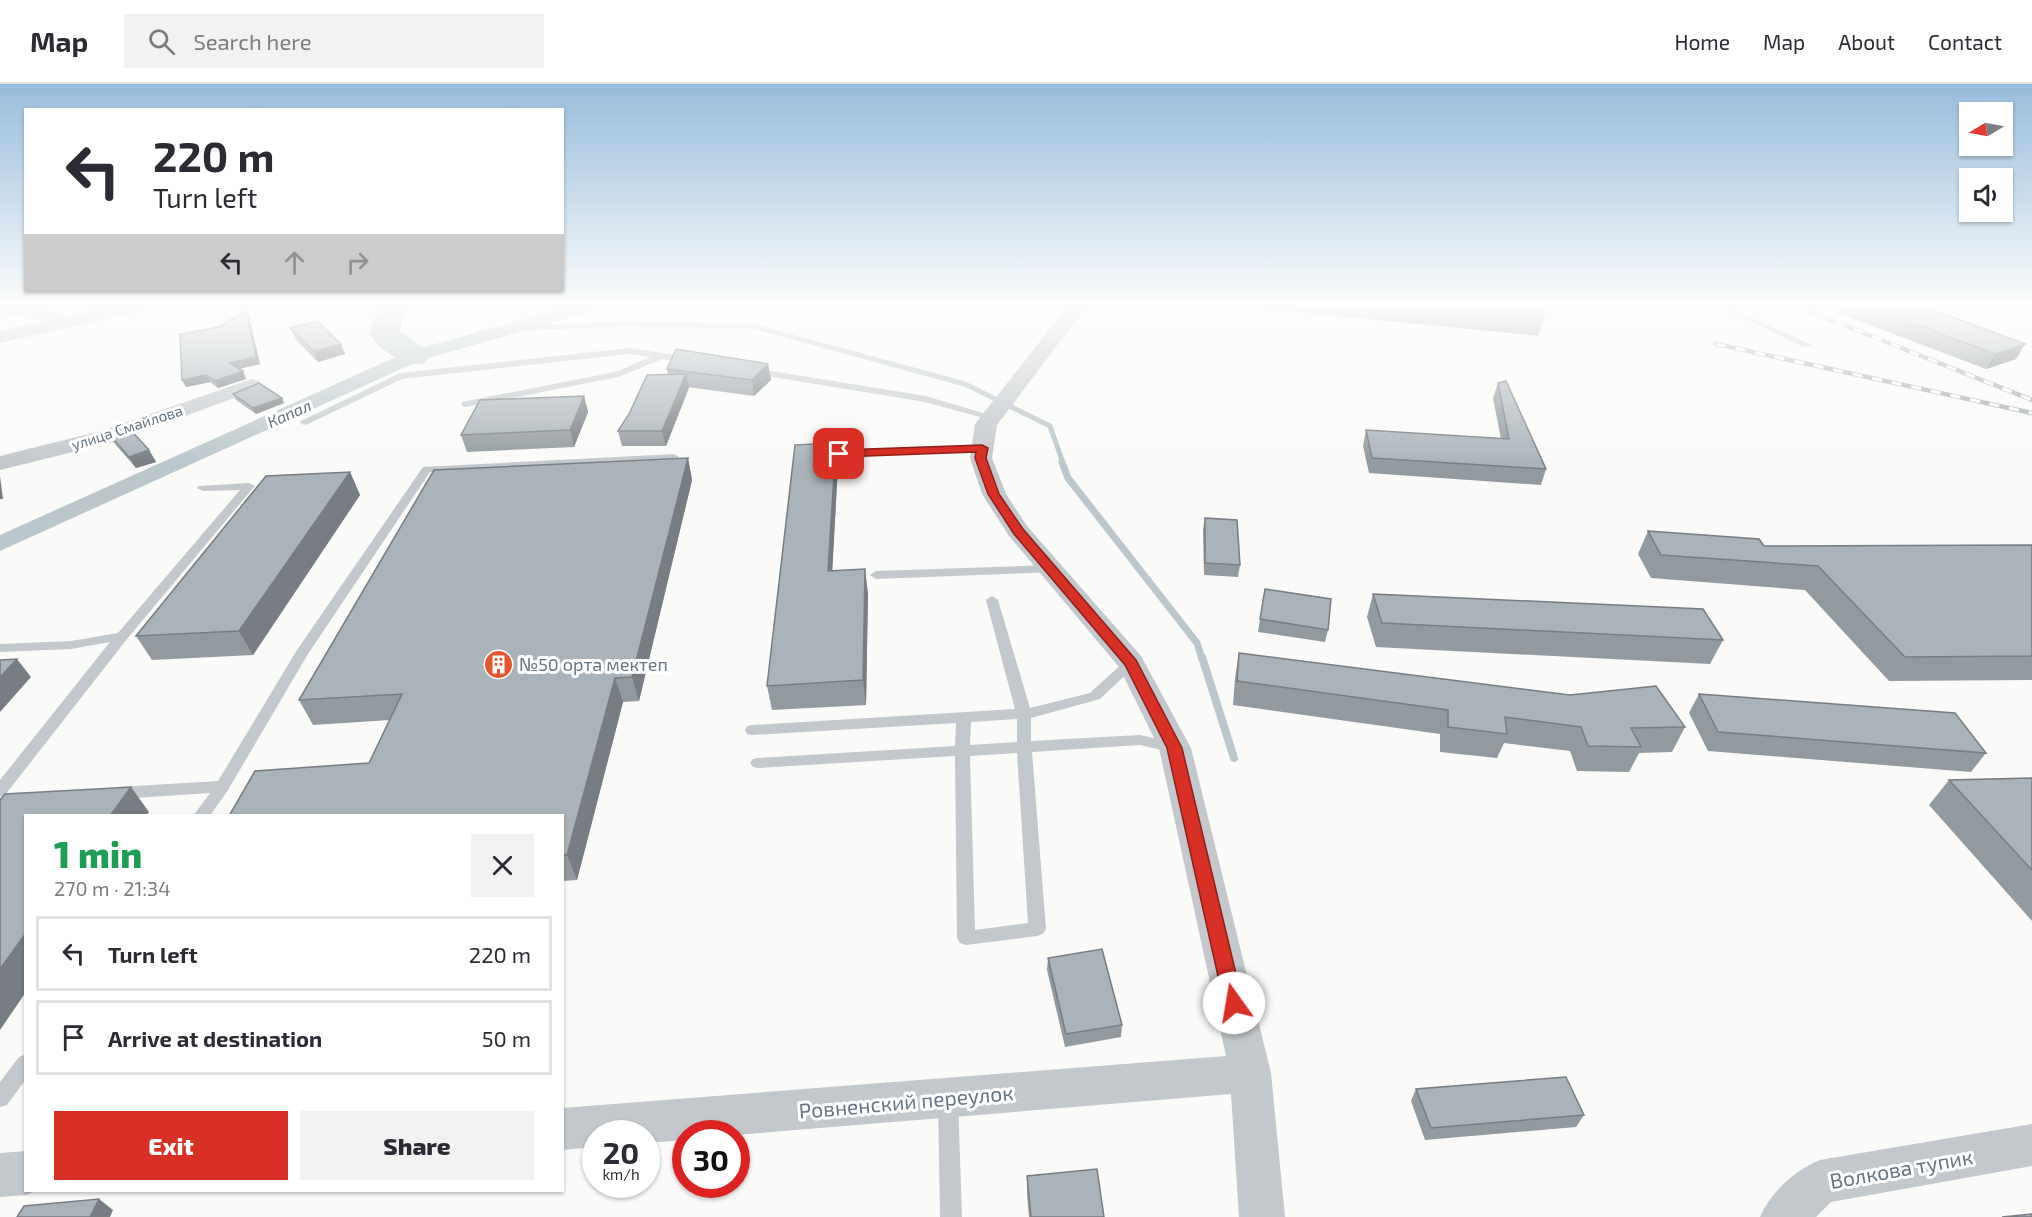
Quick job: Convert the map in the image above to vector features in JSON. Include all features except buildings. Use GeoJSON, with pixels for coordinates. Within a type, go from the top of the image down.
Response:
{"type":"FeatureCollection","features":[{"type":"Feature","properties":{"kind":"street"},"geometry":{"type":"LineString","coordinates":[[1036,360],[986,424],[981,458],[993,494],[1018,531],[1131,663],[1174,748],[1250,1073],[1262,1217]]}},
{"type":"Feature","properties":{"kind":"street","name":"улица Смайлова"},"geometry":{"type":"LineString","coordinates":[[0,463],[109,436],[252,385]]}},
{"type":"Feature","properties":{"kind":"street","name":"Ровненский переулок"},"geometry":{"type":"LineString","coordinates":[[564,1129],[1250,1073]]}},
{"type":"Feature","properties":{"kind":"street","name":"Волкова тупик"},"geometry":{"type":"LineString","coordinates":[[1783,1217],[1820,1182],[2032,1145]]}},
{"type":"Feature","properties":{"kind":"street"},"geometry":{"type":"LineString","coordinates":[[0,1175],[24,1173]]}},
{"type":"Feature","properties":{"kind":"lane"},"geometry":{"type":"LineString","coordinates":[[304,422],[400,376],[548,360]]}},
{"type":"Feature","properties":{"kind":"lane"},"geometry":{"type":"LineString","coordinates":[[466,404],[618,375],[653,360]]}},
{"type":"Feature","properties":{"kind":"lane"},"geometry":{"type":"LineString","coordinates":[[684,360],[696,362]]}},
{"type":"Feature","properties":{"kind":"lane"},"geometry":{"type":"LineString","coordinates":[[742,369],[926,399],[998,408]]}},
{"type":"Feature","properties":{"kind":"lane"},"geometry":{"type":"LineString","coordinates":[[839,454],[982,448]]}},
{"type":"Feature","properties":{"kind":"lane"},"geometry":{"type":"LineString","coordinates":[[202,814],[222,786],[302,653],[427,469],[674,457]]}},
{"type":"Feature","properties":{"kind":"lane"},"geometry":{"type":"LineString","coordinates":[[0,791],[122,636],[249,486],[203,488]]}},
{"type":"Feature","properties":{"kind":"lane"},"geometry":{"type":"LineString","coordinates":[[876,575],[1051,569]]}},
{"type":"Feature","properties":{"kind":"lane"},"geometry":{"type":"LineString","coordinates":[[964,718],[962,751],[966,938],[1037,929],[1024,747],[1024,714],[992,600]]}},
{"type":"Feature","properties":{"kind":"lane"},"geometry":{"type":"LineString","coordinates":[[0,648],[71,645],[122,636]]}},
{"type":"Feature","properties":{"kind":"lane"},"geometry":{"type":"LineString","coordinates":[[752,730],[1034,713],[1095,696],[1131,663]]}},
{"type":"Feature","properties":{"kind":"lane"},"geometry":{"type":"LineString","coordinates":[[758,763],[1140,740],[1174,748]]}},
{"type":"Feature","properties":{"kind":"lane"},"geometry":{"type":"LineString","coordinates":[[105,794],[222,786]]}},
{"type":"Feature","properties":{"kind":"lane"},"geometry":{"type":"LineString","coordinates":[[0,1098],[24,1066]]}},
{"type":"Feature","properties":{"kind":"lane"},"geometry":{"type":"LineString","coordinates":[[948,1097],[951,1217]]}},
{"type":"Feature","properties":{"kind":"waterway","name":"Капал"},"geometry":{"type":"LineString","coordinates":[[0,544],[405,360]]}},
{"type":"Feature","properties":{"kind":"waterway"},"geometry":{"type":"LineString","coordinates":[[876,360],[965,384],[1050,426],[1063,463]]}},
{"type":"Feature","properties":{"kind":"waterway"},"geometry":{"type":"LineString","coordinates":[[1062,462],[1068,478],[1197,643],[1202,659]]}},
{"type":"Feature","properties":{"kind":"waterway"},"geometry":{"type":"LineString","coordinates":[[1202,657],[1234,758]]}},
{"type":"Feature","properties":{"kind":"railway"},"geometry":{"type":"LineString","coordinates":[[1789,360],[2032,413]]}},
{"type":"Feature","properties":{"kind":"railway"},"geometry":{"type":"LineString","coordinates":[[1931,360],[2032,400]]}},
{"type":"Feature","properties":{"kind":"place","name":"№50 орта мектеп"},"geometry":{"type":"Point","coordinates":[498,664]}},
{"type":"Feature","properties":{"kind":"route"},"geometry":{"type":"LineString","coordinates":[[839,454],[982,448],[981,458],[993,494],[1018,531],[1131,663],[1174,748],[1234,1003]]}}]}
